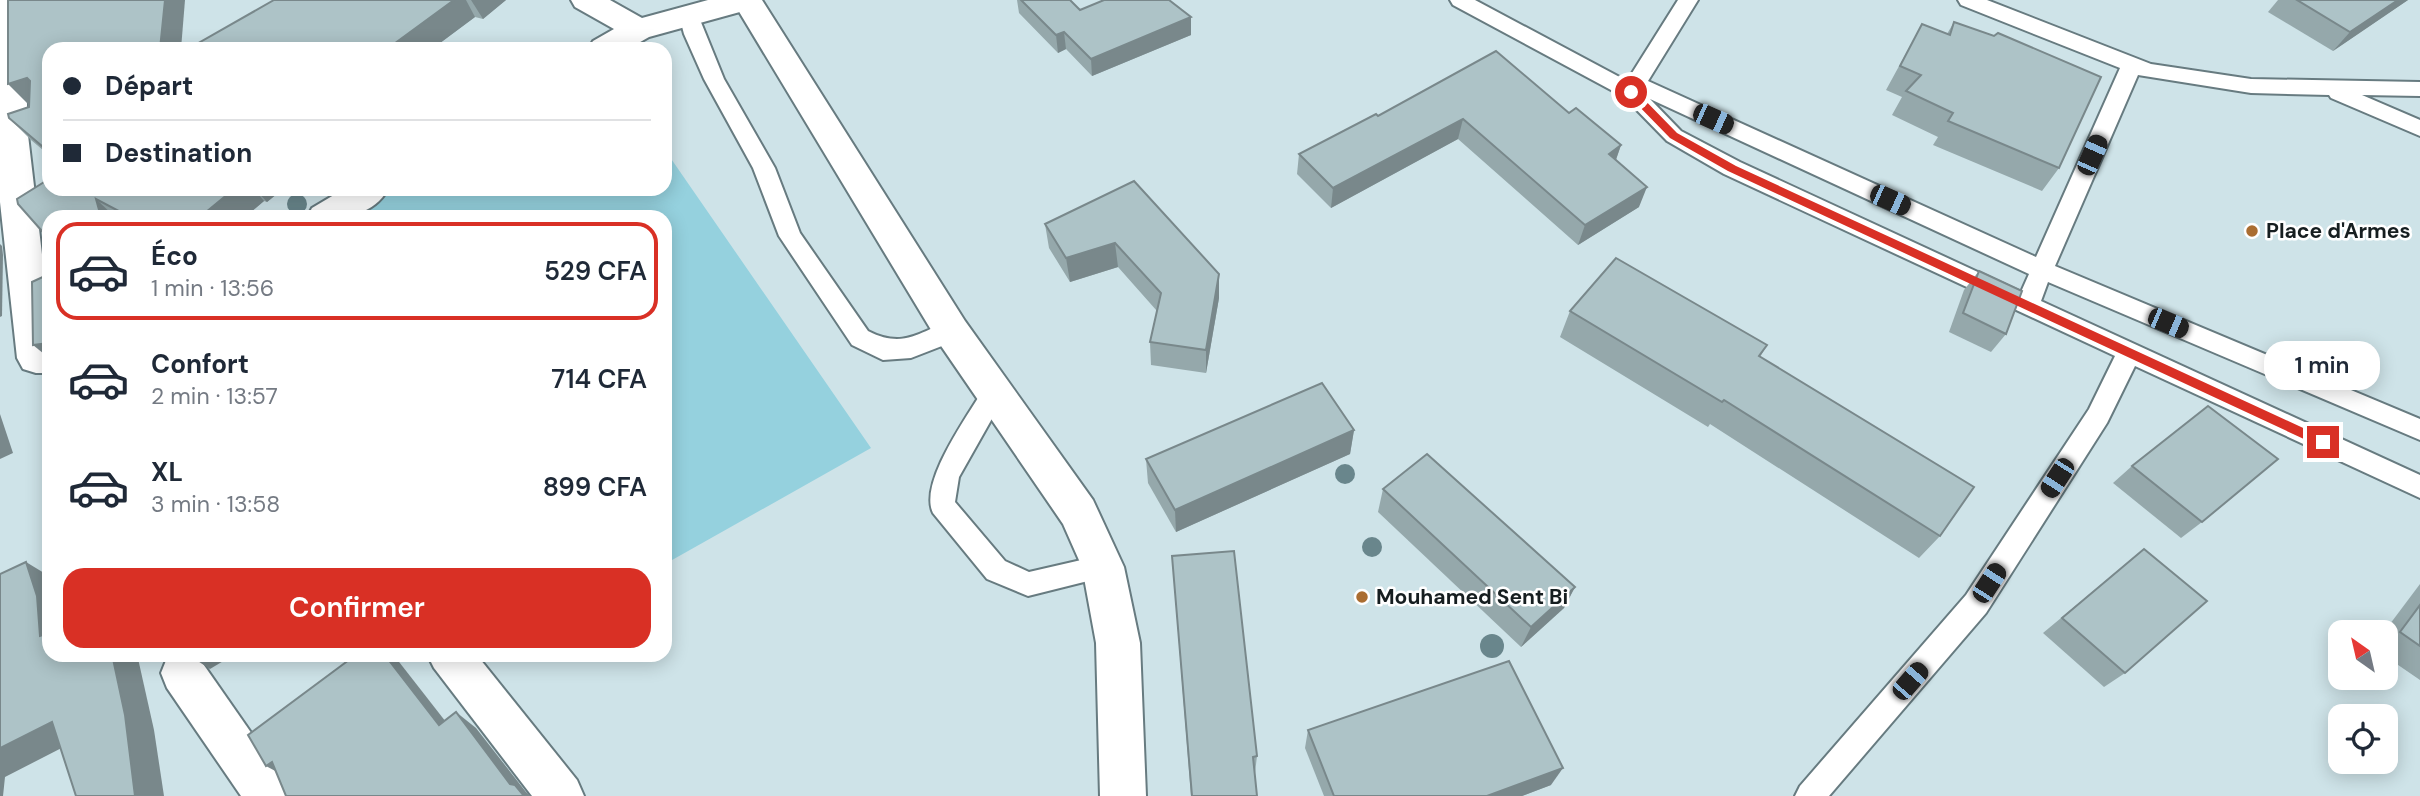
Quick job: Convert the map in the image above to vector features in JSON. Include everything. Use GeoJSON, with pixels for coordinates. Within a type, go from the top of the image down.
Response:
{"type":"FeatureCollection","features":[{"type":"Feature","properties":{"kind":"street"},"geometry":{"type":"LineString","coordinates":[[12,0],[8,45],[23,123],[36,358],[42,358]]}},
{"type":"Feature","properties":{"kind":"street"},"geometry":{"type":"LineString","coordinates":[[586,0],[638,29]]}},
{"type":"Feature","properties":{"kind":"street"},"geometry":{"type":"LineString","coordinates":[[616,42],[638,29],[747,0],[952,332],[1079,513],[1103,567],[1118,643],[1123,796]]}},
{"type":"Feature","properties":{"kind":"street"},"geometry":{"type":"LineString","coordinates":[[336,210],[359,196]]}},
{"type":"Feature","properties":{"kind":"street"},"geometry":{"type":"LineString","coordinates":[[455,662],[561,796]]}},
{"type":"Feature","properties":{"kind":"street"},"geometry":{"type":"LineString","coordinates":[[183,673],[268,796]]}},
{"type":"Feature","properties":{"kind":"lane"},"geometry":{"type":"LineString","coordinates":[[1460,0],[1634,88],[2042,270],[2420,429]]}},
{"type":"Feature","properties":{"kind":"lane"},"geometry":{"type":"LineString","coordinates":[[1634,88],[1688,0]]}},
{"type":"Feature","properties":{"kind":"lane"},"geometry":{"type":"LineString","coordinates":[[1968,0],[2148,71],[2251,86],[2420,89]]}},
{"type":"Feature","properties":{"kind":"lane"},"geometry":{"type":"LineString","coordinates":[[689,15],[714,79],[764,169],[790,236],[860,338],[883,350],[911,348],[952,332]]}},
{"type":"Feature","properties":{"kind":"lane"},"geometry":{"type":"LineString","coordinates":[[2027,305],[2132,64]]}},
{"type":"Feature","properties":{"kind":"lane"},"geometry":{"type":"LineString","coordinates":[[1634,88],[1674,136],[1732,168],[2420,487]]}},
{"type":"Feature","properties":{"kind":"lane"},"geometry":{"type":"LineString","coordinates":[[2324,88],[2420,128]]}},
{"type":"Feature","properties":{"kind":"lane"},"geometry":{"type":"LineString","coordinates":[[1810,796],[1976,604],[2098,416],[2129,352]]}},
{"type":"Feature","properties":{"kind":"lane"},"geometry":{"type":"LineString","coordinates":[[995,392],[947,475],[942,505],[996,570],[1028,584],[1103,567]]}},
{"type":"Feature","properties":{"kind":"shaded area"},"geometry":{"type":"Polygon","coordinates":[[[672,160],[871,448],[672,560],[672,210],[351,210],[384,196],[672,196],[672,160]]]}},
{"type":"Feature","properties":{"kind":"building"},"geometry":{"type":"Polygon","coordinates":[[[8,0],[165,0],[161,42],[42,42],[42,146],[9,118],[8,114],[29,107],[30,81],[27,78],[8,84],[8,0]]]}},
{"type":"Feature","properties":{"kind":"building"},"geometry":{"type":"Polygon","coordinates":[[[274,0],[454,0],[397,42],[200,42],[274,0]]]}},
{"type":"Feature","properties":{"kind":"building"},"geometry":{"type":"Polygon","coordinates":[[[1021,0],[1070,0],[1080,10],[1104,0],[1169,0],[1191,17],[1091,59],[1064,32],[1056,35],[1021,0]]]}},
{"type":"Feature","properties":{"kind":"building"},"geometry":{"type":"Polygon","coordinates":[[[2297,0],[2398,0],[2350,32],[2297,0]]]}},
{"type":"Feature","properties":{"kind":"building"},"geometry":{"type":"Polygon","coordinates":[[[1954,22],[1994,36],[1998,33],[2101,77],[2059,168],[1948,121],[1953,113],[1906,91],[1921,75],[1900,66],[1922,24],[1950,35],[1954,22]]]}},
{"type":"Feature","properties":{"kind":"building"},"geometry":{"type":"Polygon","coordinates":[[[1496,51],[1569,113],[1576,108],[1621,145],[1609,154],[1647,187],[1585,225],[1463,119],[1333,188],[1299,154],[1376,114],[1378,116],[1496,51]]]}},
{"type":"Feature","properties":{"kind":"building"},"geometry":{"type":"Polygon","coordinates":[[[1134,181],[1219,274],[1206,350],[1150,342],[1161,293],[1115,243],[1066,258],[1045,224],[1134,181]]]}},
{"type":"Feature","properties":{"kind":"building"},"geometry":{"type":"Polygon","coordinates":[[[42,183],[42,196],[226,196],[208,210],[117,210],[96,199],[99,210],[42,210],[42,231],[18,204],[17,199],[42,183]]]}},
{"type":"Feature","properties":{"kind":"building"},"geometry":{"type":"Polygon","coordinates":[[[1616,258],[1767,345],[1759,356],[1974,487],[1940,536],[1724,400],[1722,402],[1570,311],[1616,258]]]}},
{"type":"Feature","properties":{"kind":"building"},"geometry":{"type":"Polygon","coordinates":[[[1979,271],[2022,291],[2006,334],[1963,313],[1979,271]]]}},
{"type":"Feature","properties":{"kind":"building"},"geometry":{"type":"Polygon","coordinates":[[[42,277],[42,344],[33,345],[32,282],[42,277]]]}},
{"type":"Feature","properties":{"kind":"building"},"geometry":{"type":"Polygon","coordinates":[[[1322,383],[1354,430],[1175,510],[1146,459],[1322,383]]]}},
{"type":"Feature","properties":{"kind":"building"},"geometry":{"type":"Polygon","coordinates":[[[2208,406],[2278,459],[2202,522],[2132,466],[2208,406]]]}},
{"type":"Feature","properties":{"kind":"building"},"geometry":{"type":"Polygon","coordinates":[[[1427,454],[1575,587],[1531,627],[1383,489],[1427,454]]]}},
{"type":"Feature","properties":{"kind":"building"},"geometry":{"type":"Polygon","coordinates":[[[2144,549],[2207,601],[2125,673],[2062,618],[2144,549]]]}},
{"type":"Feature","properties":{"kind":"building"},"geometry":{"type":"Polygon","coordinates":[[[1234,551],[1257,756],[1253,757],[1257,796],[1192,796],[1172,556],[1234,551]]]}},
{"type":"Feature","properties":{"kind":"building"},"geometry":{"type":"Polygon","coordinates":[[[26,562],[37,596],[42,662],[114,662],[125,715],[135,796],[76,796],[52,722],[0,748],[0,574],[26,562]]]}},
{"type":"Feature","properties":{"kind":"building"},"geometry":{"type":"Polygon","coordinates":[[[2420,605],[2420,646],[2400,632],[2420,605]]]}},
{"type":"Feature","properties":{"kind":"building"},"geometry":{"type":"Polygon","coordinates":[[[1509,661],[1563,768],[1487,796],[1334,796],[1308,730],[1509,661]]]}},
{"type":"Feature","properties":{"kind":"building"},"geometry":{"type":"Polygon","coordinates":[[[346,662],[390,662],[439,725],[456,712],[510,784],[515,785],[524,796],[286,796],[272,762],[266,766],[248,735],[346,662]]]}},
{"type":"Feature","properties":{"kind":"place","name":"Place d'Armes"},"geometry":{"type":"Point","coordinates":[2252,231]}},
{"type":"Feature","properties":{"kind":"place","name":"Mouhamed Sent Bi"},"geometry":{"type":"Point","coordinates":[1362,597]}},
{"type":"Feature","properties":{"kind":"route"},"geometry":{"type":"LineString","coordinates":[[1631,92],[1674,136],[1732,168],[2323,442]]}}]}
